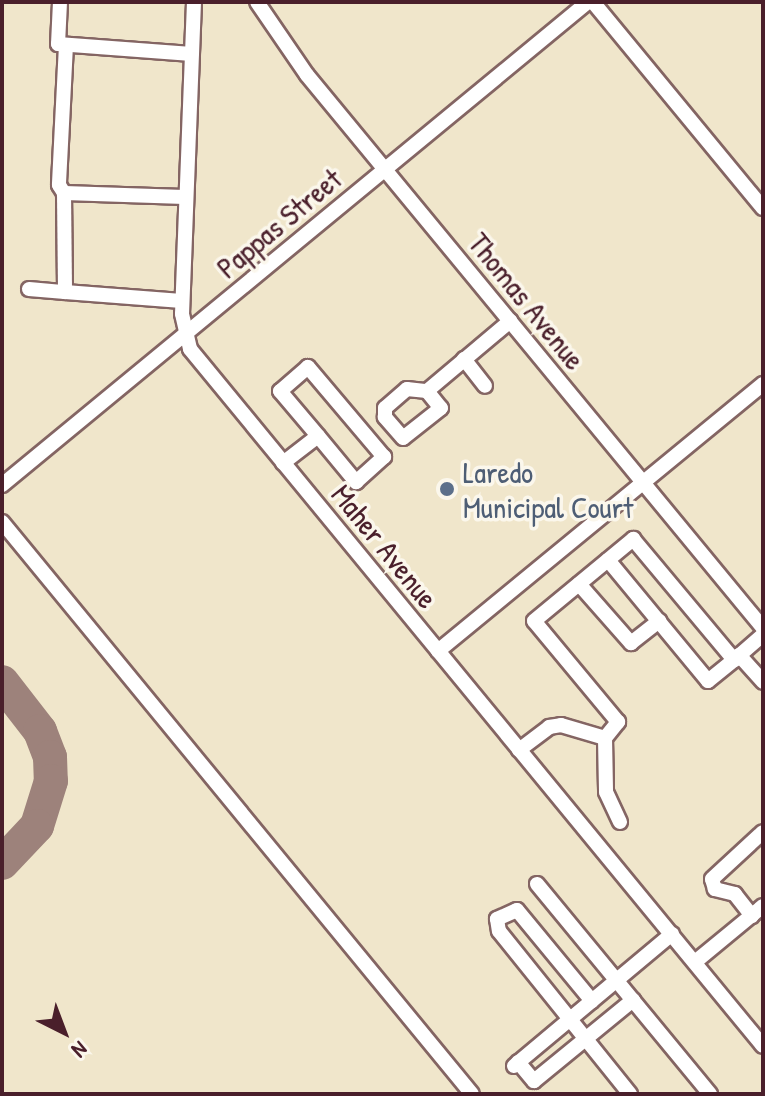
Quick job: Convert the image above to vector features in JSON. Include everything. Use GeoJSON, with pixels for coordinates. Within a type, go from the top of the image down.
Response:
{"type":"FeatureCollection","features":[{"type":"Feature","properties":{"kind":"street"},"geometry":{"type":"LineString","coordinates":[[60,2],[58,44],[192,54]]}},
{"type":"Feature","properties":{"kind":"street"},"geometry":{"type":"LineString","coordinates":[[183,336],[185,197],[194,2]]}},
{"type":"Feature","properties":{"kind":"street","name":"Thomas Avenue"},"geometry":{"type":"LineString","coordinates":[[257,2],[307,75],[761,621]]}},
{"type":"Feature","properties":{"kind":"street"},"geometry":{"type":"LineString","coordinates":[[590,2],[763,208]]}},
{"type":"Feature","properties":{"kind":"street","name":"Pappas Street"},"geometry":{"type":"LineString","coordinates":[[2,485],[590,2]]}},
{"type":"Feature","properties":{"kind":"street"},"geometry":{"type":"LineString","coordinates":[[65,292],[64,193],[59,185],[66,45]]}},
{"type":"Feature","properties":{"kind":"street"},"geometry":{"type":"LineString","coordinates":[[64,193],[185,197]]}},
{"type":"Feature","properties":{"kind":"street"},"geometry":{"type":"LineString","coordinates":[[29,289],[182,301]]}},
{"type":"Feature","properties":{"kind":"street"},"geometry":{"type":"LineString","coordinates":[[427,391],[510,321]]}},
{"type":"Feature","properties":{"kind":"street","name":"Maher Avenue"},"geometry":{"type":"LineString","coordinates":[[183,336],[283,463],[763,1046]]}},
{"type":"Feature","properties":{"kind":"street"},"geometry":{"type":"LineString","coordinates":[[464,359],[485,386]]}},
{"type":"Feature","properties":{"kind":"street"},"geometry":{"type":"LineString","coordinates":[[308,367],[384,457],[356,482],[318,436],[280,391],[308,367]]}},
{"type":"Feature","properties":{"kind":"street"},"geometry":{"type":"LineString","coordinates":[[438,651],[763,384]]}},
{"type":"Feature","properties":{"kind":"street"},"geometry":{"type":"LineString","coordinates":[[283,463],[318,436]]}},
{"type":"Feature","properties":{"kind":"street"},"geometry":{"type":"LineString","coordinates":[[2,522],[472,1094]]}},
{"type":"Feature","properties":{"kind":"street"},"geometry":{"type":"LineString","coordinates":[[620,822],[606,792],[605,738],[618,722],[534,621],[633,539],[737,658],[763,682]]}},
{"type":"Feature","properties":{"kind":"street"},"geometry":{"type":"LineString","coordinates":[[608,560],[708,681],[763,635]]}},
{"type":"Feature","properties":{"kind":"street"},"geometry":{"type":"LineString","coordinates":[[579,584],[631,643],[659,621]]}},
{"type":"Feature","properties":{"kind":"street"},"geometry":{"type":"LineString","coordinates":[[519,750],[549,727],[561,725],[605,738]]}},
{"type":"Feature","properties":{"kind":"street"},"geometry":{"type":"LineString","coordinates":[[695,962],[757,911],[735,894],[715,889],[712,879],[763,832]]}},
{"type":"Feature","properties":{"kind":"street"},"geometry":{"type":"LineString","coordinates":[[537,884],[710,1094]]}},
{"type":"Feature","properties":{"kind":"street"},"geometry":{"type":"LineString","coordinates":[[592,1001],[517,910],[507,910],[497,919],[499,931],[630,1094]]}},
{"type":"Feature","properties":{"kind":"street"},"geometry":{"type":"LineString","coordinates":[[633,1000],[534,1081],[516,1064],[672,934]]}},
{"type":"Feature","properties":{"kind":"taxiway"},"geometry":{"type":"LineString","coordinates":[[2,682],[40,731],[50,757],[51,781],[37,826],[2,863]]}},
{"type":"Feature","properties":{"kind":"place","name":"Laredo Municipal Court"},"geometry":{"type":"Point","coordinates":[447,489]}}]}
